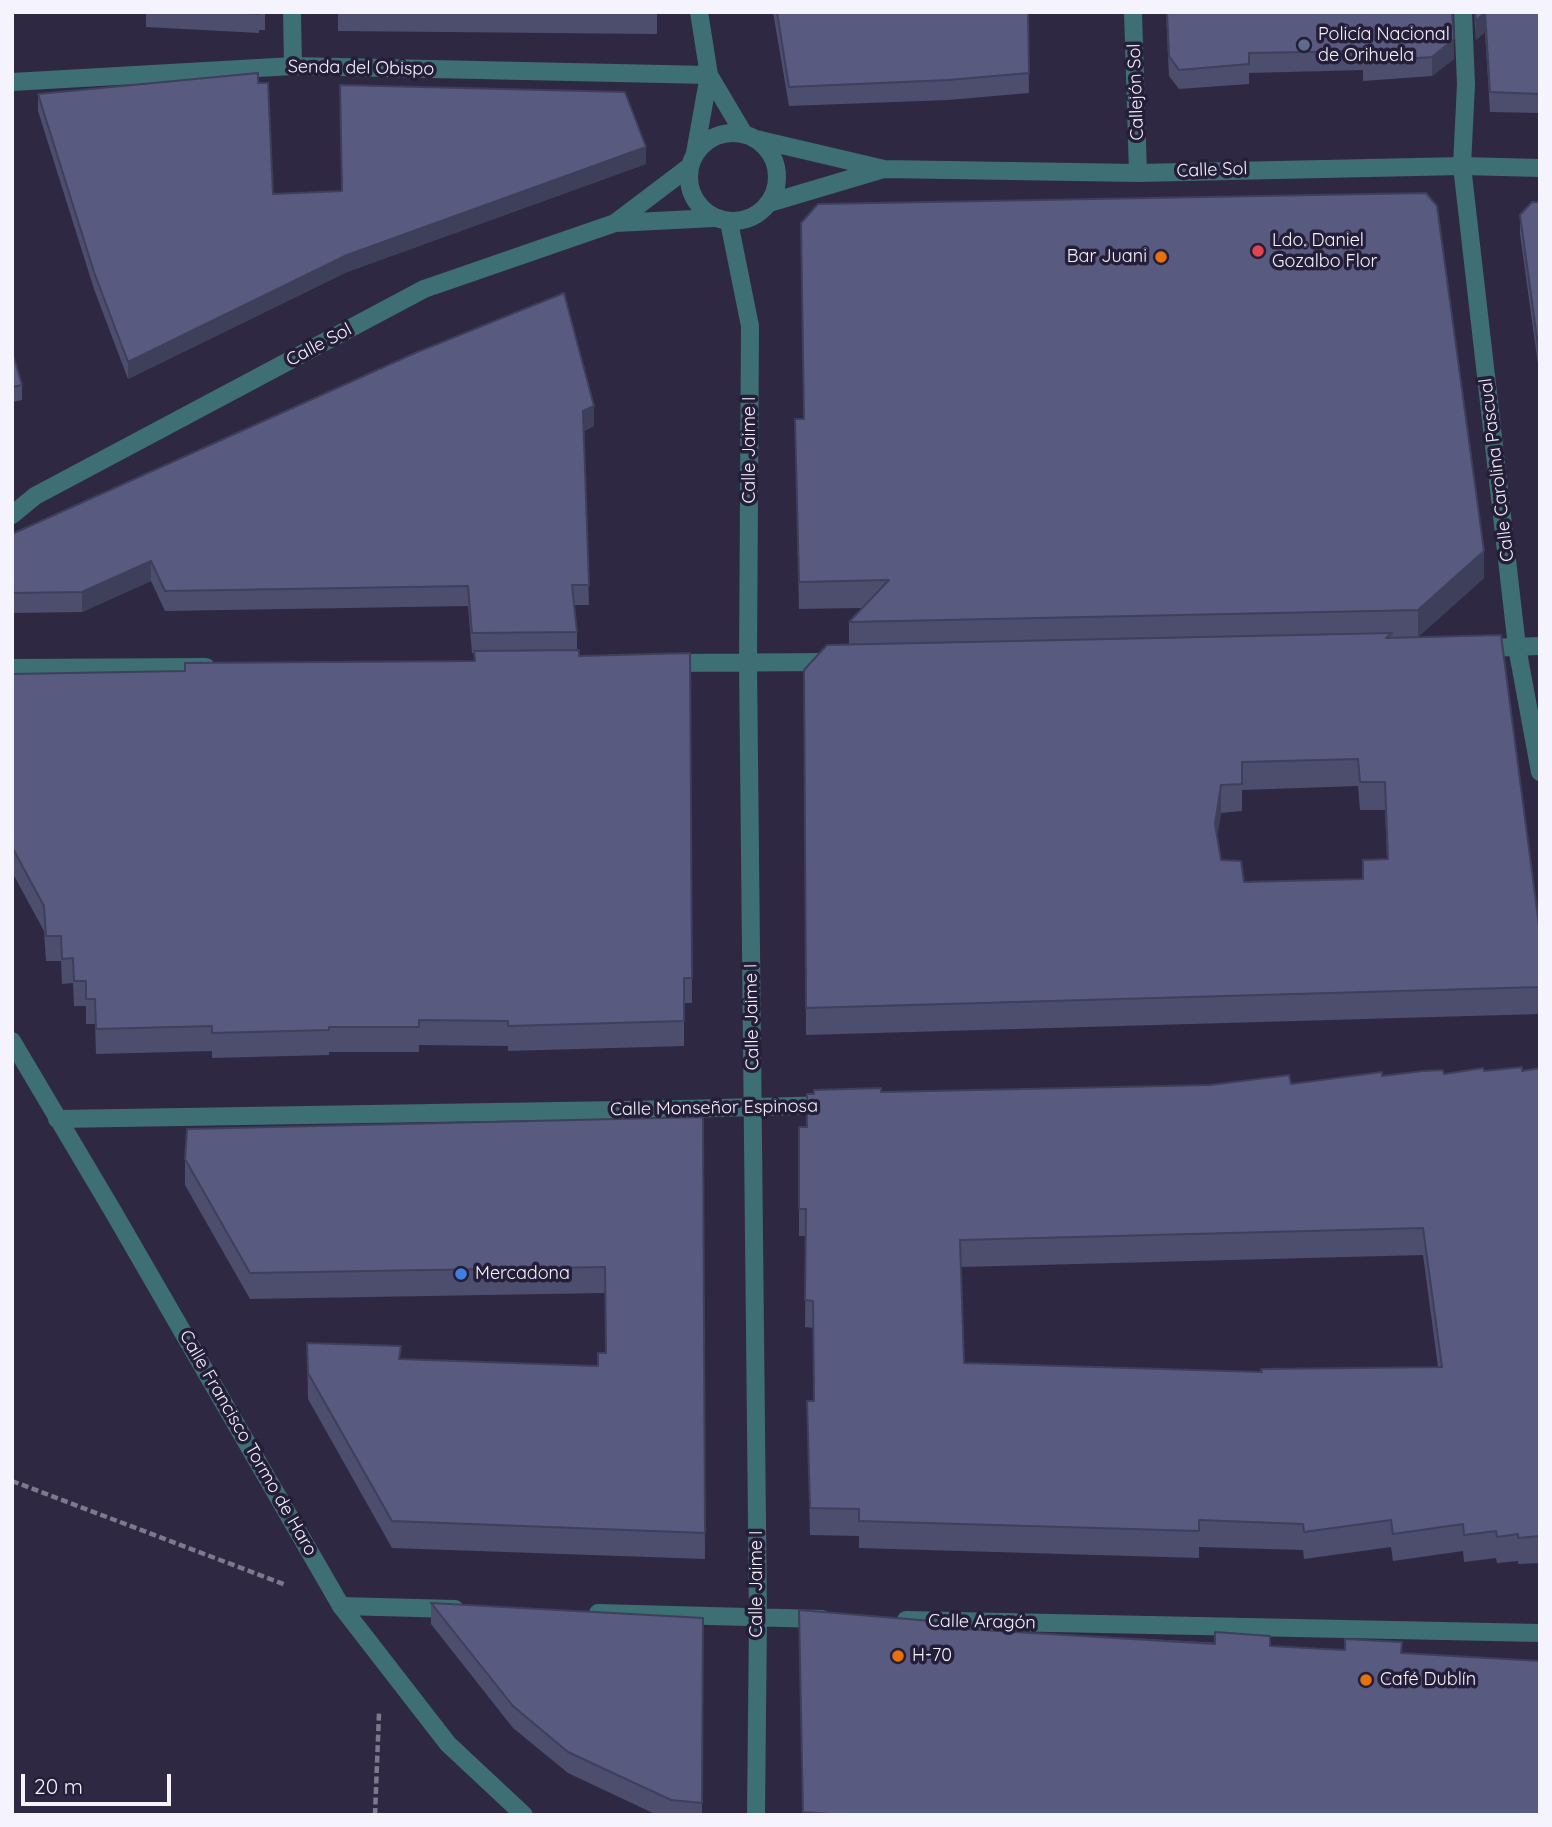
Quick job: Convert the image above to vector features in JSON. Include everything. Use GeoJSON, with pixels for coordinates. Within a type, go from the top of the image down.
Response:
{"type":"FeatureCollection","features":[{"type":"Feature","properties":{"kind":"street"},"geometry":{"type":"LineString","coordinates":[[292,12],[293,66]]}},
{"type":"Feature","properties":{"kind":"street"},"geometry":{"type":"LineString","coordinates":[[699,12],[709,75],[688,182],[692,197],[701,209],[721,220],[744,221],[758,214],[769,203],[776,189],[778,173],[767,148],[750,136],[709,75]]}},
{"type":"Feature","properties":{"kind":"street","name":"Callejón Sol"},"geometry":{"type":"LineString","coordinates":[[1133,12],[1138,173]]}},
{"type":"Feature","properties":{"kind":"street","name":"Calle Carolina Pascual"},"geometry":{"type":"LineString","coordinates":[[1463,12],[1466,84],[1462,166],[1517,647],[1540,772]]}},
{"type":"Feature","properties":{"kind":"street","name":"Senda del Obispo"},"geometry":{"type":"LineString","coordinates":[[12,82],[293,66],[709,75]]}},
{"type":"Feature","properties":{"kind":"street"},"geometry":{"type":"LineString","coordinates":[[692,160],[705,142],[716,136],[730,133],[750,136]]}},
{"type":"Feature","properties":{"kind":"street","name":"Calle Sol"},"geometry":{"type":"LineString","coordinates":[[750,136],[884,169],[1138,173],[1462,166],[1540,168]]}},
{"type":"Feature","properties":{"kind":"street","name":"Calle Sol"},"geometry":{"type":"LineString","coordinates":[[615,223],[692,160]]}},
{"type":"Feature","properties":{"kind":"street","name":"Calle Sol"},"geometry":{"type":"LineString","coordinates":[[769,203],[884,169]]}},
{"type":"Feature","properties":{"kind":"street","name":"Calle Sol"},"geometry":{"type":"LineString","coordinates":[[35,496],[424,289],[615,223],[721,220]]}},
{"type":"Feature","properties":{"kind":"street","name":"Calle Jaime I"},"geometry":{"type":"LineString","coordinates":[[721,220],[750,326],[748,663],[758,1617],[756,1815]]}},
{"type":"Feature","properties":{"kind":"street"},"geometry":{"type":"LineString","coordinates":[[12,502],[35,496]]}},
{"type":"Feature","properties":{"kind":"street"},"geometry":{"type":"LineString","coordinates":[[12,515],[35,496]]}},
{"type":"Feature","properties":{"kind":"street"},"geometry":{"type":"LineString","coordinates":[[1457,648],[1540,646]]}},
{"type":"Feature","properties":{"kind":"street"},"geometry":{"type":"LineString","coordinates":[[652,663],[848,661]]}},
{"type":"Feature","properties":{"kind":"street"},"geometry":{"type":"LineString","coordinates":[[12,668],[221,667]]}},
{"type":"Feature","properties":{"kind":"street","name":"Calle Francisco Tormo de Haro"},"geometry":{"type":"LineString","coordinates":[[12,1041],[341,1606],[448,1744],[524,1815]]}},
{"type":"Feature","properties":{"kind":"street","name":"Calle Monseñor Espinosa"},"geometry":{"type":"LineString","coordinates":[[57,1119],[753,1108],[852,1104]]}},
{"type":"Feature","properties":{"kind":"street"},"geometry":{"type":"LineString","coordinates":[[341,1606],[470,1609]]}},
{"type":"Feature","properties":{"kind":"street"},"geometry":{"type":"LineString","coordinates":[[580,1612],[835,1619]]}},
{"type":"Feature","properties":{"kind":"street","name":"Calle Aragón"},"geometry":{"type":"LineString","coordinates":[[890,1620],[1540,1633]]}},
{"type":"Feature","properties":{"kind":"path"},"geometry":{"type":"LineString","coordinates":[[12,1481],[341,1606]]}},
{"type":"Feature","properties":{"kind":"path"},"geometry":{"type":"LineString","coordinates":[[375,1815],[381,1659]]}},
{"type":"Feature","properties":{"kind":"building"},"geometry":{"type":"Polygon","coordinates":[[[225,12],[259,12],[259,14],[225,12]]]}},
{"type":"Feature","properties":{"kind":"building"},"geometry":{"type":"Polygon","coordinates":[[[777,12],[1028,12],[1029,73],[948,80],[789,87],[777,12]]]}},
{"type":"Feature","properties":{"kind":"building","name":"Policía Nacional de Orihuela"},"geometry":{"type":"Polygon","coordinates":[[[1167,12],[1452,12],[1454,39],[1432,57],[1363,62],[1363,51],[1249,53],[1249,64],[1179,70],[1169,56],[1167,12]]]}},
{"type":"Feature","properties":{"kind":"building"},"geometry":{"type":"Polygon","coordinates":[[[1475,12],[1485,12],[1476,21],[1475,12]]]}},
{"type":"Feature","properties":{"kind":"building"},"geometry":{"type":"Polygon","coordinates":[[[1485,12],[1540,12],[1540,94],[1490,92],[1485,12]]]}},
{"type":"Feature","properties":{"kind":"building"},"geometry":{"type":"Polygon","coordinates":[[[258,73],[258,83],[268,83],[273,194],[342,191],[340,85],[625,92],[646,147],[347,255],[128,362],[94,272],[38,94],[258,73]]]}},
{"type":"Feature","properties":{"kind":"building"},"geometry":{"type":"Polygon","coordinates":[[[1426,193],[1437,206],[1484,551],[1418,610],[849,622],[889,580],[799,582],[795,419],[804,419],[801,223],[818,204],[1426,193]]]}},
{"type":"Feature","properties":{"kind":"building"},"geometry":{"type":"Polygon","coordinates":[[[1532,202],[1540,202],[1540,360],[1520,215],[1532,202]]]}},
{"type":"Feature","properties":{"kind":"building"},"geometry":{"type":"Polygon","coordinates":[[[564,293],[594,406],[583,411],[589,585],[572,585],[577,632],[472,633],[468,586],[165,591],[151,561],[82,592],[12,593],[12,534],[415,353],[564,293]]]}},
{"type":"Feature","properties":{"kind":"building"},"geometry":{"type":"Polygon","coordinates":[[[12,351],[22,385],[12,387],[12,351]]]}},
{"type":"Feature","properties":{"kind":"building"},"geometry":{"type":"Polygon","coordinates":[[[1392,633],[1386,638],[1501,635],[1540,933],[1540,987],[806,1008],[804,670],[827,645],[1392,633]],[[1358,759],[1242,762],[1242,784],[1221,785],[1215,824],[1221,860],[1241,861],[1244,882],[1363,879],[1363,860],[1388,859],[1385,782],[1360,782],[1358,759]]]}},
{"type":"Feature","properties":{"kind":"building"},"geometry":{"type":"Polygon","coordinates":[[[579,650],[579,656],[690,653],[692,978],[684,978],[684,1021],[508,1026],[508,1021],[419,1020],[419,1027],[329,1027],[329,1030],[212,1033],[212,1026],[96,1029],[95,999],[86,999],[86,981],[74,981],[73,958],[62,959],[61,936],[46,936],[44,906],[12,847],[12,674],[185,671],[185,663],[475,661],[474,651],[579,650]]]}},
{"type":"Feature","properties":{"kind":"building"},"geometry":{"type":"Polygon","coordinates":[[[1483,1068],[1484,1071],[1540,1068],[1540,1536],[1518,1538],[1518,1534],[1497,1537],[1496,1531],[1464,1535],[1463,1524],[1393,1534],[1391,1520],[1304,1532],[1303,1524],[1199,1520],[1199,1531],[859,1521],[859,1509],[810,1508],[807,1401],[814,1401],[813,1301],[805,1300],[806,1209],[799,1209],[799,1127],[807,1127],[807,1094],[814,1094],[814,1090],[881,1088],[881,1092],[1210,1085],[1289,1075],[1291,1084],[1382,1072],[1382,1076],[1443,1070],[1444,1074],[1483,1068]],[[1423,1228],[960,1240],[964,1363],[1262,1372],[1261,1369],[1442,1367],[1423,1228]]]}},
{"type":"Feature","properties":{"kind":"building"},"geometry":{"type":"Polygon","coordinates":[[[703,1117],[705,1533],[392,1521],[308,1373],[307,1343],[401,1346],[399,1359],[598,1366],[598,1353],[606,1353],[605,1267],[250,1273],[185,1159],[187,1129],[703,1117]]]}},
{"type":"Feature","properties":{"kind":"building"},"geometry":{"type":"Polygon","coordinates":[[[431,1603],[703,1618],[702,1803],[671,1800],[568,1752],[513,1706],[431,1603]]]}},
{"type":"Feature","properties":{"kind":"building"},"geometry":{"type":"Polygon","coordinates":[[[799,1610],[932,1621],[932,1627],[1215,1644],[1215,1632],[1270,1636],[1270,1646],[1345,1650],[1345,1639],[1402,1642],[1401,1653],[1540,1661],[1540,1815],[843,1815],[803,1812],[799,1610]]]}},
{"type":"Feature","properties":{"kind":"place","name":"Policía Nacional de Orihuela"},"geometry":{"type":"Point","coordinates":[1304,45]}},
{"type":"Feature","properties":{"kind":"place","name":"Ldo. Daniel Gozalbo Flor"},"geometry":{"type":"Point","coordinates":[1258,251]}},
{"type":"Feature","properties":{"kind":"place","name":"Bar Juani"},"geometry":{"type":"Point","coordinates":[1161,257]}},
{"type":"Feature","properties":{"kind":"place","name":"Mercadona"},"geometry":{"type":"Point","coordinates":[461,1274]}},
{"type":"Feature","properties":{"kind":"place","name":"H-70"},"geometry":{"type":"Point","coordinates":[898,1656]}},
{"type":"Feature","properties":{"kind":"place","name":"Café Dublín"},"geometry":{"type":"Point","coordinates":[1366,1680]}}]}
